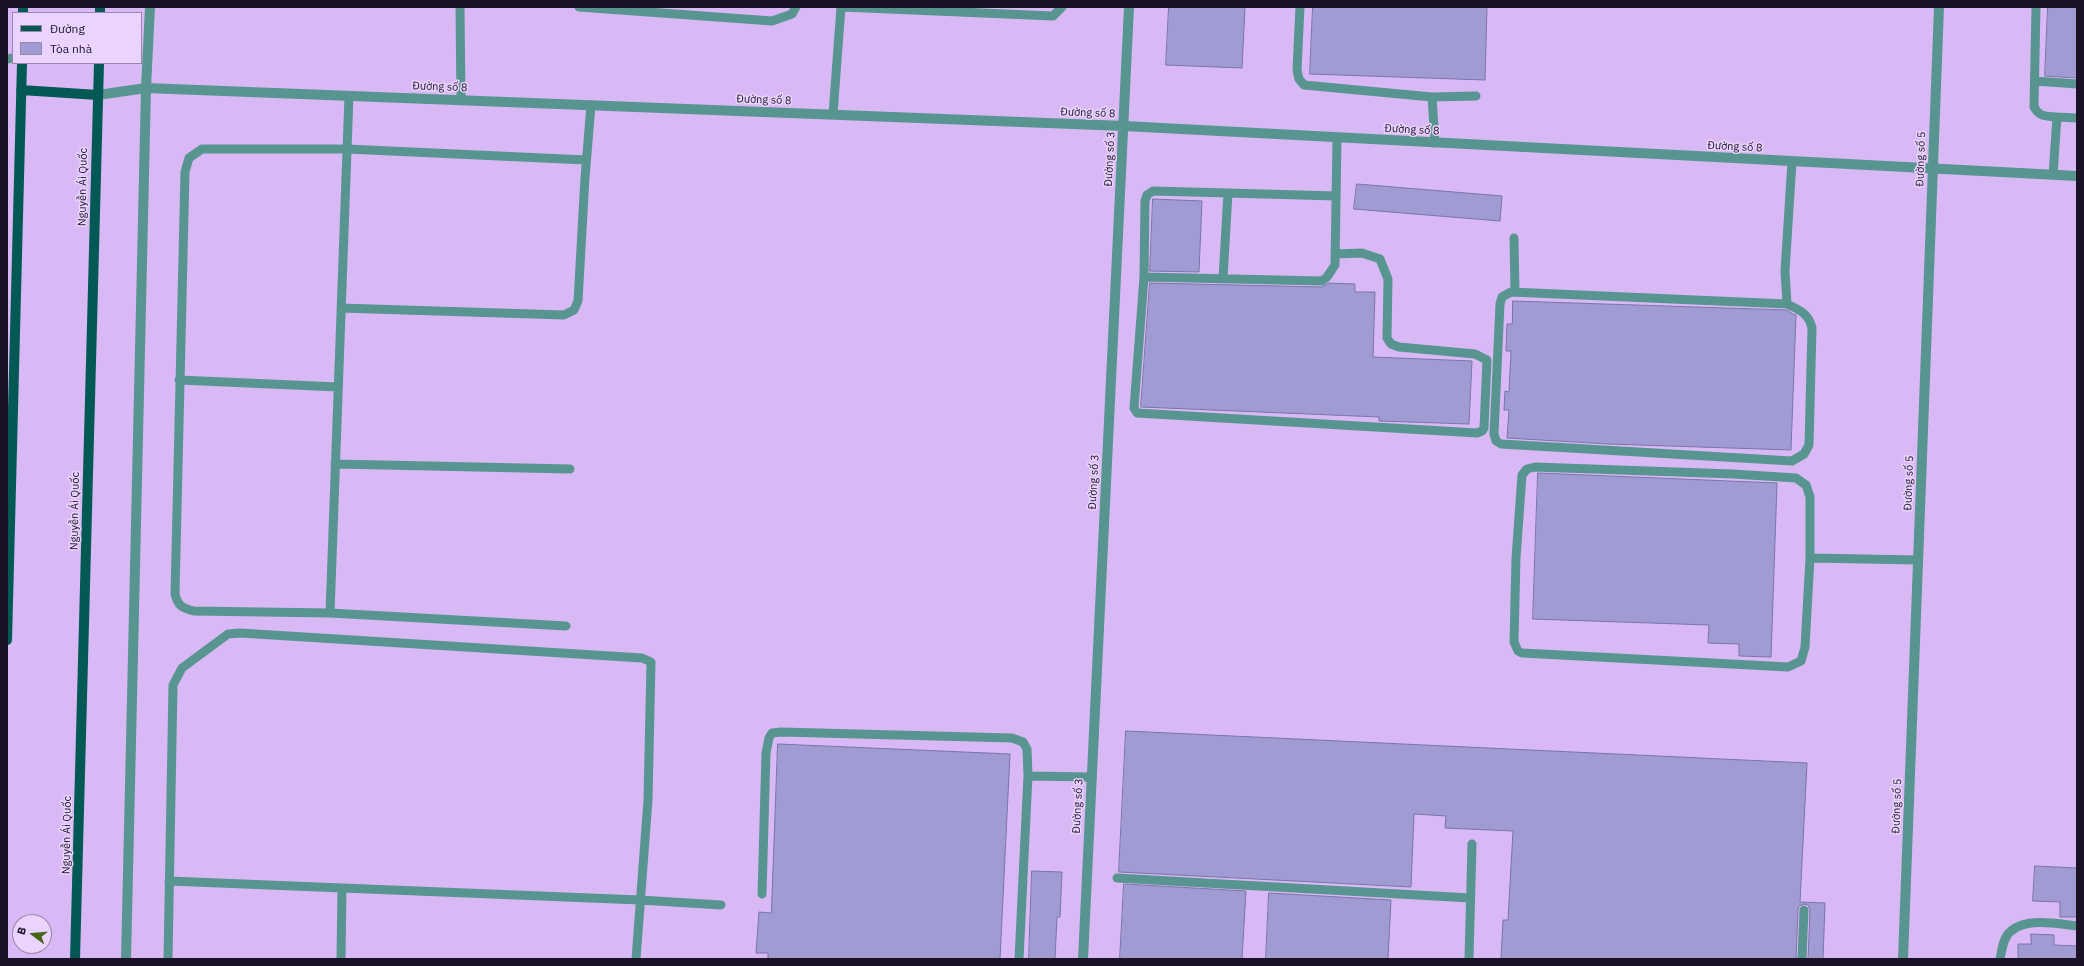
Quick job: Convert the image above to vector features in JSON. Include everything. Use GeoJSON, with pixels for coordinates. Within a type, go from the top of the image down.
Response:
{"type":"FeatureCollection","features":[{"type":"Feature","properties":{"kind":"main road"},"geometry":{"type":"LineString","coordinates":[[7,640],[10,446],[22,64]]}},
{"type":"Feature","properties":{"kind":"main road","name":"Nguyễn Ái Quốc"},"geometry":{"type":"LineString","coordinates":[[75,959],[98,64]]}},
{"type":"Feature","properties":{"kind":"main road"},"geometry":{"type":"LineString","coordinates":[[22,90],[98,94]]}},
{"type":"Feature","properties":{"kind":"street"},"geometry":{"type":"LineString","coordinates":[[126,959],[146,88],[150,7]]}},
{"type":"Feature","properties":{"kind":"street","name":"Đường số 3"},"geometry":{"type":"LineString","coordinates":[[1083,959],[1129,7]]}},
{"type":"Feature","properties":{"kind":"street","name":"Đường số 5"},"geometry":{"type":"LineString","coordinates":[[1903,959],[1939,7]]}},
{"type":"Feature","properties":{"kind":"street","name":"Đường số 8"},"geometry":{"type":"LineString","coordinates":[[98,94],[146,88],[1124,126],[1932,170],[2077,176]]}},
{"type":"Feature","properties":{"kind":"lane"},"geometry":{"type":"LineString","coordinates":[[460,7],[461,100]]}},
{"type":"Feature","properties":{"kind":"lane"},"geometry":{"type":"LineString","coordinates":[[579,7],[772,21],[792,14],[796,7]]}},
{"type":"Feature","properties":{"kind":"lane"},"geometry":{"type":"LineString","coordinates":[[833,114],[841,7],[1053,16],[1062,7]]}},
{"type":"Feature","properties":{"kind":"lane"},"geometry":{"type":"LineString","coordinates":[[1300,7],[1297,70],[1299,79],[1304,85],[1432,97],[1476,96]]}},
{"type":"Feature","properties":{"kind":"lane"},"geometry":{"type":"LineString","coordinates":[[2036,7],[2034,108],[2037,113],[2057,117],[2077,118]]}},
{"type":"Feature","properties":{"kind":"lane"},"geometry":{"type":"LineString","coordinates":[[2035,81],[2077,84]]}},
{"type":"Feature","properties":{"kind":"lane"},"geometry":{"type":"LineString","coordinates":[[330,613],[349,96]]}},
{"type":"Feature","properties":{"kind":"lane"},"geometry":{"type":"LineString","coordinates":[[1432,97],[1434,143]]}},
{"type":"Feature","properties":{"kind":"lane"},"geometry":{"type":"LineString","coordinates":[[341,308],[564,315],[574,310],[578,301],[586,160],[591,105]]}},
{"type":"Feature","properties":{"kind":"lane"},"geometry":{"type":"LineString","coordinates":[[2053,175],[2057,117]]}},
{"type":"Feature","properties":{"kind":"lane"},"geometry":{"type":"LineString","coordinates":[[1144,277],[1322,281],[1327,277],[1335,265],[1337,138]]}},
{"type":"Feature","properties":{"kind":"lane"},"geometry":{"type":"LineString","coordinates":[[566,626],[330,613],[194,611],[182,608],[177,603],[175,594],[185,172],[189,158],[202,149],[347,150],[586,160]]}},
{"type":"Feature","properties":{"kind":"lane"},"geometry":{"type":"LineString","coordinates":[[1787,304],[1786,271],[1792,162]]}},
{"type":"Feature","properties":{"kind":"lane"},"geometry":{"type":"LineString","coordinates":[[1335,254],[1362,253],[1380,260],[1388,278],[1387,338],[1391,344],[1399,347],[1475,354],[1486,360],[1484,428],[1482,431],[1477,433],[1137,413],[1134,408],[1144,277],[1145,201],[1147,194],[1153,191],[1336,196]]}},
{"type":"Feature","properties":{"kind":"lane"},"geometry":{"type":"LineString","coordinates":[[1223,278],[1228,193]]}},
{"type":"Feature","properties":{"kind":"lane"},"geometry":{"type":"LineString","coordinates":[[1514,238],[1515,292]]}},
{"type":"Feature","properties":{"kind":"lane"},"geometry":{"type":"LineString","coordinates":[[1511,292],[1787,304],[1802,310],[1810,319],[1812,328],[1809,445],[1804,454],[1792,461],[1501,444],[1496,441],[1494,434],[1500,304],[1502,297],[1511,292]]}},
{"type":"Feature","properties":{"kind":"lane"},"geometry":{"type":"LineString","coordinates":[[179,380],[338,387]]}},
{"type":"Feature","properties":{"kind":"lane"},"geometry":{"type":"LineString","coordinates":[[335,464],[570,469]]}},
{"type":"Feature","properties":{"kind":"lane"},"geometry":{"type":"LineString","coordinates":[[1535,467],[1717,473],[1796,478],[1806,485],[1810,497],[1810,558],[1805,648],[1801,661],[1788,666],[1522,653],[1518,651],[1514,642],[1516,558],[1522,476],[1527,469],[1535,467]]}},
{"type":"Feature","properties":{"kind":"lane"},"geometry":{"type":"LineString","coordinates":[[1810,558],[1918,560]]}},
{"type":"Feature","properties":{"kind":"lane"},"geometry":{"type":"LineString","coordinates":[[168,959],[173,685],[182,668],[228,634],[240,633],[642,658],[651,662],[648,800],[636,959]]}},
{"type":"Feature","properties":{"kind":"lane"},"geometry":{"type":"LineString","coordinates":[[762,894],[766,752],[772,733],[1012,738],[1023,742],[1027,749],[1028,776],[1019,959]]}},
{"type":"Feature","properties":{"kind":"lane"},"geometry":{"type":"LineString","coordinates":[[1028,776],[1092,777]]}},
{"type":"Feature","properties":{"kind":"lane"},"geometry":{"type":"LineString","coordinates":[[1468,959],[1472,844]]}},
{"type":"Feature","properties":{"kind":"lane"},"geometry":{"type":"LineString","coordinates":[[1117,878],[1470,898]]}},
{"type":"Feature","properties":{"kind":"lane"},"geometry":{"type":"LineString","coordinates":[[169,880],[640,900],[721,905]]}},
{"type":"Feature","properties":{"kind":"lane"},"geometry":{"type":"LineString","coordinates":[[340,959],[342,888]]}},
{"type":"Feature","properties":{"kind":"lane"},"geometry":{"type":"LineString","coordinates":[[1802,959],[1804,910]]}},
{"type":"Feature","properties":{"kind":"lane"},"geometry":{"type":"LineString","coordinates":[[2000,959],[2003,942],[2010,931],[2022,924],[2048,923],[2077,926]]}},
{"type":"Feature","properties":{"kind":"shaded area"},"geometry":{"type":"Polygon","coordinates":[[[7,7],[2077,7],[2077,959],[7,959],[7,7]]]}},
{"type":"Feature","properties":{"kind":"building"},"geometry":{"type":"Polygon","coordinates":[[[1169,7],[1245,7],[1242,68],[1166,65],[1169,7]]]}},
{"type":"Feature","properties":{"kind":"building"},"geometry":{"type":"Polygon","coordinates":[[[1313,7],[1487,7],[1485,80],[1310,74],[1313,7]]]}},
{"type":"Feature","properties":{"kind":"building"},"geometry":{"type":"Polygon","coordinates":[[[2048,7],[2077,7],[2077,78],[2045,76],[2048,7]]]}},
{"type":"Feature","properties":{"kind":"building"},"geometry":{"type":"Polygon","coordinates":[[[1357,184],[1502,196],[1500,221],[1354,209],[1357,184]]]}},
{"type":"Feature","properties":{"kind":"building"},"geometry":{"type":"Polygon","coordinates":[[[1153,199],[1202,201],[1199,272],[1150,271],[1153,199]]]}},
{"type":"Feature","properties":{"kind":"building"},"geometry":{"type":"Polygon","coordinates":[[[1150,283],[1322,287],[1329,283],[1355,284],[1355,292],[1375,292],[1373,357],[1472,361],[1469,424],[1379,421],[1379,417],[1141,407],[1150,283]]]}},
{"type":"Feature","properties":{"kind":"building"},"geometry":{"type":"Polygon","coordinates":[[[1513,301],[1787,310],[1796,315],[1791,450],[1608,444],[1507,438],[1509,410],[1504,410],[1505,391],[1509,392],[1511,351],[1506,351],[1507,324],[1512,324],[1513,301]]]}},
{"type":"Feature","properties":{"kind":"building"},"geometry":{"type":"Polygon","coordinates":[[[1538,473],[1777,483],[1771,657],[1739,656],[1739,644],[1708,643],[1709,625],[1533,619],[1538,473]]]}},
{"type":"Feature","properties":{"kind":"building"},"geometry":{"type":"Polygon","coordinates":[[[1126,731],[1807,763],[1800,902],[1825,903],[1823,959],[1808,959],[1810,910],[1808,905],[1804,904],[1799,906],[1798,910],[1796,959],[1501,959],[1503,920],[1508,920],[1513,831],[1445,828],[1446,816],[1414,814],[1411,887],[1119,872],[1126,731]]]}},
{"type":"Feature","properties":{"kind":"building"},"geometry":{"type":"Polygon","coordinates":[[[778,744],[1010,754],[1000,959],[768,959],[768,953],[756,953],[759,912],[771,913],[778,744]]]}},
{"type":"Feature","properties":{"kind":"building"},"geometry":{"type":"Polygon","coordinates":[[[2035,866],[2077,868],[2077,917],[2060,917],[2060,902],[2033,901],[2035,866]]]}},
{"type":"Feature","properties":{"kind":"building"},"geometry":{"type":"Polygon","coordinates":[[[1032,871],[1062,872],[1060,917],[1057,917],[1055,959],[1029,959],[1032,871]]]}},
{"type":"Feature","properties":{"kind":"building"},"geometry":{"type":"Polygon","coordinates":[[[1124,884],[1246,891],[1242,959],[1120,959],[1124,884]]]}},
{"type":"Feature","properties":{"kind":"building"},"geometry":{"type":"Polygon","coordinates":[[[1269,893],[1391,900],[1388,959],[1266,959],[1269,893]]]}},
{"type":"Feature","properties":{"kind":"building"},"geometry":{"type":"Polygon","coordinates":[[[2031,934],[2054,935],[2054,945],[2077,946],[2077,959],[2018,959],[2018,944],[2031,944],[2031,934]]]}}]}
